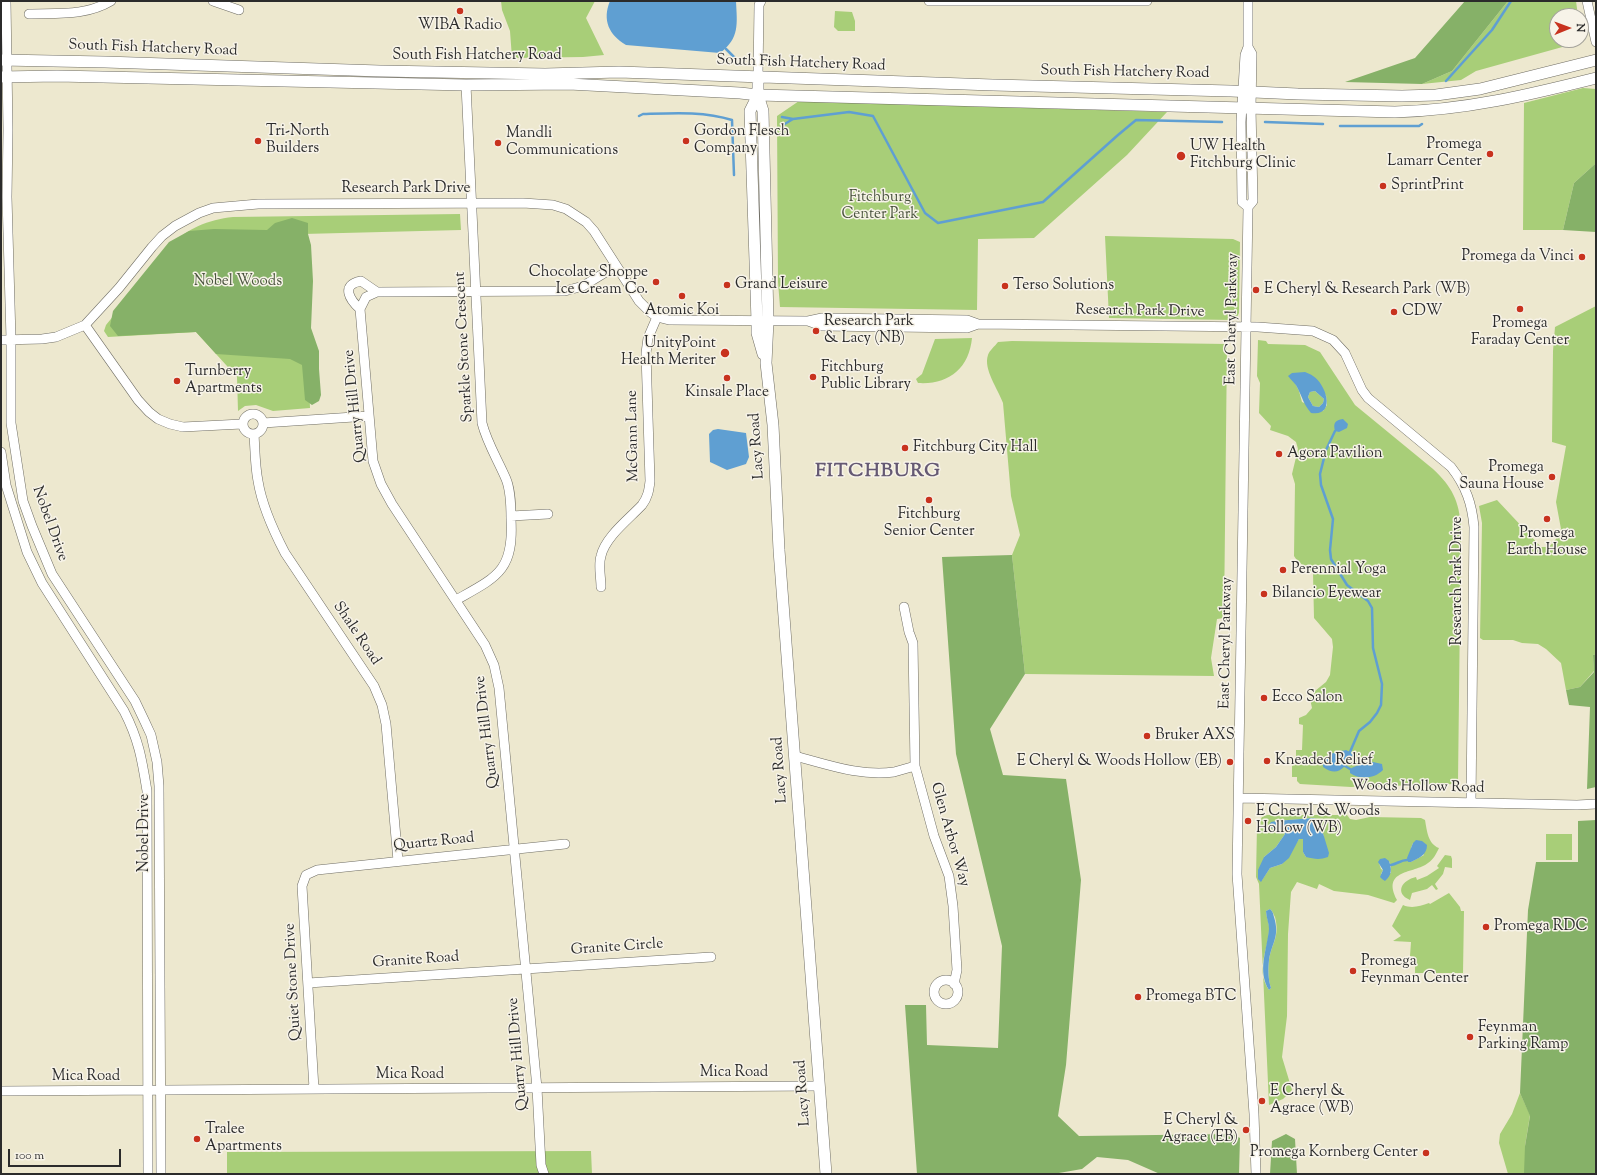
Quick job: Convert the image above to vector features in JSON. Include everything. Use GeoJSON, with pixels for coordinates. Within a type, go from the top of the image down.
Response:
{"type":"FeatureCollection","features":[{"type":"Feature","properties":{"kind":"main road","name":"South Fish Hatchery Road"},"geometry":{"type":"LineString","coordinates":[[4,60],[329,70],[545,74],[569,72],[619,72],[1298,94],[1436,95],[1480,89],[1596,60]]}},
{"type":"Feature","properties":{"kind":"main road","name":"South Fish Hatchery Road"},"geometry":{"type":"LineString","coordinates":[[4,77],[57,76],[466,85],[569,84],[758,95],[1395,112],[1438,110],[1512,98],[1596,78]]}},
{"type":"Feature","properties":{"kind":"main road","name":"Lacy Road"},"geometry":{"type":"LineString","coordinates":[[758,77],[758,95],[750,111],[762,321],[772,424],[779,550],[826,1174]]}},
{"type":"Feature","properties":{"kind":"street","name":"Nobel Drive"},"geometry":{"type":"LineString","coordinates":[[6,1],[4,77],[8,130],[7,197],[11,340],[11,423],[23,500],[52,574],[135,701],[151,735],[157,762],[159,786],[161,1174]]}},
{"type":"Feature","properties":{"kind":"street"},"geometry":{"type":"LineString","coordinates":[[30,14],[75,13],[90,10],[111,1]]}},
{"type":"Feature","properties":{"kind":"street"},"geometry":{"type":"LineString","coordinates":[[213,1],[239,10]]}},
{"type":"Feature","properties":{"kind":"street"},"geometry":{"type":"LineString","coordinates":[[929,1],[1147,1]]}},
{"type":"Feature","properties":{"kind":"street","name":"East Cheryl Parkway"},"geometry":{"type":"LineString","coordinates":[[1248,1],[1248,47],[1252,54],[1247,92],[1242,202],[1248,207],[1238,892],[1255,1120],[1256,1174]]}},
{"type":"Feature","properties":{"kind":"street"},"geometry":{"type":"LineString","coordinates":[[1587,1],[1596,42]]}},
{"type":"Feature","properties":{"kind":"street","name":"Lacy Road"},"geometry":{"type":"LineString","coordinates":[[758,77],[759,2]]}},
{"type":"Feature","properties":{"kind":"street","name":"Sparkle Stone Crescent"},"geometry":{"type":"LineString","coordinates":[[456,600],[483,586],[500,572],[508,559],[511,545],[511,516],[506,480],[486,437],[482,423],[466,85]]}},
{"type":"Feature","properties":{"kind":"street","name":"Research Park Drive"},"geometry":{"type":"LineString","coordinates":[[1,340],[42,339],[56,337],[85,325],[114,294],[162,236],[175,226],[188,218],[213,208],[258,204],[540,203],[553,205],[566,209],[590,227],[639,301],[650,312],[657,317],[677,321],[808,321],[822,326],[967,328],[978,324],[1247,327],[1313,331],[1333,340],[1345,353],[1362,390],[1368,398],[1451,467],[1460,478],[1468,493],[1472,507],[1474,528],[1471,803]]}},
{"type":"Feature","properties":{"kind":"street"},"geometry":{"type":"LineString","coordinates":[[377,292],[361,281],[355,282],[348,290],[349,297],[352,302],[360,309],[366,297],[377,292],[565,292],[583,286],[616,266]]}},
{"type":"Feature","properties":{"kind":"street","name":"Quarry Hill Drive"},"geometry":{"type":"LineString","coordinates":[[360,309],[373,461],[381,484],[392,504],[485,645],[494,665],[500,695],[537,1088],[541,1165],[544,1174]]}},
{"type":"Feature","properties":{"kind":"street","name":"McGann Lane"},"geometry":{"type":"LineString","coordinates":[[601,587],[600,562],[602,551],[609,539],[642,505],[647,498],[649,490],[646,353],[648,338],[657,317]]}},
{"type":"Feature","properties":{"kind":"street"},"geometry":{"type":"LineString","coordinates":[[85,325],[138,400],[148,412],[158,419],[183,427],[196,428],[242,424]]}},
{"type":"Feature","properties":{"kind":"street"},"geometry":{"type":"LineString","coordinates":[[254,413],[260,417],[263,423],[261,430],[254,434],[247,432],[242,424],[245,418],[254,413]]}},
{"type":"Feature","properties":{"kind":"street"},"geometry":{"type":"LineString","coordinates":[[263,423],[369,416]]}},
{"type":"Feature","properties":{"kind":"street","name":"Shale Road"},"geometry":{"type":"LineString","coordinates":[[254,434],[257,479],[262,501],[276,536],[285,553],[374,686],[382,705],[386,724],[398,861]]}},
{"type":"Feature","properties":{"kind":"street","name":"Nobel Drive"},"geometry":{"type":"LineString","coordinates":[[1,452],[6,485],[27,552],[42,583],[124,711],[139,745],[147,791],[148,1174]]}},
{"type":"Feature","properties":{"kind":"street"},"geometry":{"type":"LineString","coordinates":[[511,516],[548,514]]}},
{"type":"Feature","properties":{"kind":"street","name":"Glen Arbor Way"},"geometry":{"type":"LineString","coordinates":[[904,608],[913,643],[915,766],[934,836],[949,876],[953,906],[957,970],[954,984]]}},
{"type":"Feature","properties":{"kind":"street","name":"Glen Arbor Way"},"geometry":{"type":"LineString","coordinates":[[795,756],[873,773],[893,772],[915,766]]}},
{"type":"Feature","properties":{"kind":"street","name":"Woods Hollow Road"},"geometry":{"type":"LineString","coordinates":[[1239,798],[1577,805],[1596,804]]}},
{"type":"Feature","properties":{"kind":"street","name":"Quartz Road"},"geometry":{"type":"LineString","coordinates":[[306,875],[317,870],[565,844]]}},
{"type":"Feature","properties":{"kind":"street","name":"Quiet Stone Drive"},"geometry":{"type":"LineString","coordinates":[[306,875],[302,886],[314,1090]]}},
{"type":"Feature","properties":{"kind":"street","name":"Granite Circle"},"geometry":{"type":"LineString","coordinates":[[526,968],[711,957]]}},
{"type":"Feature","properties":{"kind":"street","name":"Granite Road"},"geometry":{"type":"LineString","coordinates":[[308,983],[526,968]]}},
{"type":"Feature","properties":{"kind":"street"},"geometry":{"type":"LineString","coordinates":[[147,981],[160,981]]}},
{"type":"Feature","properties":{"kind":"street","name":"Mica Road"},"geometry":{"type":"LineString","coordinates":[[1,1092],[819,1086]]}},
{"type":"Feature","properties":{"kind":"green space"},"geometry":{"type":"Polygon","coordinates":[[[501,1],[595,1],[586,18],[604,55],[583,57],[512,58],[510,31],[502,10],[501,1]]]}},
{"type":"Feature","properties":{"kind":"green space"},"geometry":{"type":"Polygon","coordinates":[[[1465,1],[1508,1],[1452,71],[1422,84],[1345,82],[1415,58],[1465,1]]]}},
{"type":"Feature","properties":{"kind":"green space"},"geometry":{"type":"Polygon","coordinates":[[[1508,1],[1576,1],[1577,8],[1549,8],[1549,48],[1559,48],[1476,71],[1461,80],[1422,84],[1452,71],[1508,1]]]}},
{"type":"Feature","properties":{"kind":"green space"},"geometry":{"type":"Polygon","coordinates":[[[835,11],[852,12],[855,21],[855,31],[838,31],[834,27],[835,11]]]}},
{"type":"Feature","properties":{"kind":"green space"},"geometry":{"type":"Polygon","coordinates":[[[1583,88],[1596,89],[1595,164],[1574,183],[1563,230],[1523,230],[1524,103],[1583,88]]]}},
{"type":"Feature","properties":{"kind":"green space","name":"Fitchburg Center Park"},"geometry":{"type":"Polygon","coordinates":[[[799,101],[1167,112],[1127,155],[1034,238],[978,239],[977,310],[780,307],[778,282],[777,116],[799,101]]]}},
{"type":"Feature","properties":{"kind":"green space"},"geometry":{"type":"Polygon","coordinates":[[[1596,142],[1596,232],[1563,230],[1574,183],[1595,164],[1596,142]]]}},
{"type":"Feature","properties":{"kind":"green space","name":"Nobel Woods"},"geometry":{"type":"Polygon","coordinates":[[[460,214],[461,230],[303,234],[310,408],[273,411],[256,405],[245,406],[238,411],[237,377],[196,332],[108,337],[104,331],[106,325],[176,240],[198,226],[215,220],[233,217],[460,214]]]}},
{"type":"Feature","properties":{"kind":"green space","name":"Nobel Woods"},"geometry":{"type":"Polygon","coordinates":[[[292,218],[308,223],[313,281],[311,328],[319,351],[321,395],[319,401],[312,405],[305,400],[302,365],[290,359],[216,354],[196,332],[118,336],[110,326],[113,311],[169,242],[189,231],[214,229],[267,230],[275,223],[292,218]]]}},
{"type":"Feature","properties":{"kind":"green space"},"geometry":{"type":"Polygon","coordinates":[[[1105,236],[1233,239],[1240,242],[1239,313],[1237,317],[1232,320],[1109,318],[1105,236]]]}},
{"type":"Feature","properties":{"kind":"green space"},"geometry":{"type":"Polygon","coordinates":[[[1596,306],[1596,654],[1593,655],[1594,671],[1580,687],[1566,690],[1561,663],[1546,649],[1538,644],[1522,643],[1513,640],[1483,640],[1480,638],[1482,523],[1479,506],[1497,500],[1541,547],[1549,547],[1556,539],[1561,529],[1556,502],[1566,446],[1552,442],[1553,351],[1555,327],[1596,306]]]}},
{"type":"Feature","properties":{"kind":"green space"},"geometry":{"type":"Polygon","coordinates":[[[972,338],[967,358],[955,373],[939,381],[918,383],[916,379],[922,374],[935,339],[972,338]]]}},
{"type":"Feature","properties":{"kind":"green space"},"geometry":{"type":"Polygon","coordinates":[[[1258,340],[1266,341],[1268,344],[1305,345],[1320,352],[1355,405],[1433,469],[1450,488],[1458,509],[1461,527],[1458,781],[1455,784],[1351,787],[1300,784],[1297,781],[1297,777],[1292,777],[1292,766],[1296,763],[1296,750],[1302,750],[1303,725],[1299,724],[1299,718],[1306,715],[1312,708],[1310,699],[1315,691],[1326,682],[1330,675],[1333,647],[1332,639],[1314,618],[1313,573],[1300,563],[1294,556],[1295,484],[1292,474],[1298,449],[1296,442],[1288,436],[1270,430],[1271,426],[1259,413],[1260,383],[1257,376],[1258,340]],[[1295,383],[1302,402],[1323,411],[1327,405],[1326,395],[1295,383]]]}},
{"type":"Feature","properties":{"kind":"green space"},"geometry":{"type":"Polygon","coordinates":[[[998,342],[1227,344],[1224,618],[1217,619],[1211,658],[1214,676],[1025,674],[1012,555],[1020,535],[1011,496],[1003,403],[989,373],[987,361],[989,353],[998,342]]]}},
{"type":"Feature","properties":{"kind":"green space"},"geometry":{"type":"Polygon","coordinates":[[[1315,391],[1324,399],[1323,403],[1319,407],[1313,406],[1308,397],[1310,392],[1315,391]]]}},
{"type":"Feature","properties":{"kind":"green space"},"geometry":{"type":"Polygon","coordinates":[[[1012,555],[1025,674],[990,729],[1003,775],[1066,779],[1081,880],[1066,1065],[1058,1116],[1079,1136],[1233,1134],[1240,1138],[1239,1174],[1160,1174],[1128,1160],[1097,1157],[1082,1169],[1053,1174],[917,1174],[905,1005],[926,1005],[927,1045],[998,1048],[1002,946],[956,754],[942,557],[1012,555]]]}},
{"type":"Feature","properties":{"kind":"green space"},"geometry":{"type":"Polygon","coordinates":[[[1596,654],[1596,787],[1587,789],[1590,707],[1569,705],[1566,690],[1580,687],[1594,672],[1593,655],[1596,654]]]}},
{"type":"Feature","properties":{"kind":"green space"},"geometry":{"type":"Polygon","coordinates":[[[1267,815],[1347,815],[1350,819],[1356,820],[1370,817],[1421,818],[1425,820],[1427,833],[1430,840],[1439,848],[1428,863],[1401,874],[1396,878],[1393,883],[1393,890],[1397,900],[1394,903],[1368,895],[1334,891],[1319,884],[1317,889],[1297,882],[1291,892],[1288,934],[1287,1016],[1282,1057],[1292,1090],[1283,1099],[1269,1105],[1263,975],[1269,990],[1271,988],[1268,974],[1269,960],[1277,930],[1275,917],[1270,909],[1266,911],[1269,925],[1269,935],[1263,966],[1259,884],[1256,877],[1257,826],[1262,817],[1267,815]],[[1313,818],[1276,821],[1269,825],[1273,829],[1281,829],[1285,834],[1276,847],[1264,857],[1262,880],[1270,868],[1282,864],[1299,839],[1303,839],[1303,852],[1306,857],[1324,837],[1319,820],[1313,818]],[[1413,843],[1411,848],[1411,862],[1424,855],[1413,843]],[[1389,861],[1379,863],[1381,869],[1383,870],[1381,874],[1391,873],[1389,861]]]}},
{"type":"Feature","properties":{"kind":"green space"},"geometry":{"type":"Polygon","coordinates":[[[1596,820],[1596,1174],[1524,1173],[1525,1146],[1530,1116],[1520,1093],[1528,910],[1536,862],[1578,862],[1578,821],[1596,820]]]}},
{"type":"Feature","properties":{"kind":"green space"},"geometry":{"type":"Polygon","coordinates":[[[1546,834],[1572,834],[1572,860],[1546,860],[1546,834]]]}},
{"type":"Feature","properties":{"kind":"green space"},"geometry":{"type":"Polygon","coordinates":[[[1445,855],[1451,856],[1452,868],[1445,867],[1443,874],[1435,884],[1438,889],[1436,890],[1432,885],[1427,889],[1412,893],[1410,900],[1402,894],[1402,887],[1407,881],[1416,877],[1417,880],[1427,876],[1439,868],[1437,866],[1445,855]]]}},
{"type":"Feature","properties":{"kind":"green space"},"geometry":{"type":"Polygon","coordinates":[[[1449,893],[1460,907],[1461,911],[1464,911],[1463,973],[1415,973],[1415,957],[1410,956],[1411,942],[1393,941],[1401,936],[1392,926],[1403,905],[1413,907],[1430,904],[1449,893]]]}},
{"type":"Feature","properties":{"kind":"green space"},"geometry":{"type":"Polygon","coordinates":[[[1520,1093],[1530,1115],[1525,1146],[1579,1173],[1592,1174],[1508,1174],[1499,1143],[1500,1134],[1512,1114],[1520,1093]]]}},
{"type":"Feature","properties":{"kind":"green space"},"geometry":{"type":"Polygon","coordinates":[[[1286,1134],[1295,1139],[1297,1174],[1270,1174],[1272,1141],[1286,1134]]]}},
{"type":"Feature","properties":{"kind":"green space"},"geometry":{"type":"Polygon","coordinates":[[[591,1151],[592,1174],[227,1174],[227,1152],[591,1151]]]}},
{"type":"Feature","properties":{"kind":"water"},"geometry":{"type":"Polygon","coordinates":[[[610,1],[736,1],[736,30],[731,42],[720,53],[626,45],[611,32],[607,21],[610,1]]]}},
{"type":"Feature","properties":{"kind":"water"},"geometry":{"type":"Polygon","coordinates":[[[1305,372],[1318,380],[1327,399],[1324,410],[1319,413],[1311,413],[1296,386],[1288,376],[1292,373],[1305,372]],[[1315,391],[1310,392],[1308,397],[1313,406],[1319,407],[1323,403],[1324,399],[1315,391]]]}},
{"type":"Feature","properties":{"kind":"water"},"geometry":{"type":"Polygon","coordinates":[[[1343,419],[1348,424],[1347,428],[1339,432],[1335,431],[1335,422],[1343,419]]]}},
{"type":"Feature","properties":{"kind":"water"},"geometry":{"type":"Polygon","coordinates":[[[718,429],[746,433],[749,457],[746,464],[727,470],[710,462],[709,434],[713,430],[718,429]]]}},
{"type":"Feature","properties":{"kind":"water"},"geometry":{"type":"Polygon","coordinates":[[[1346,750],[1353,755],[1341,770],[1333,771],[1323,767],[1327,756],[1346,750]]]}},
{"type":"Feature","properties":{"kind":"water"},"geometry":{"type":"Polygon","coordinates":[[[1373,762],[1382,764],[1383,770],[1367,778],[1358,777],[1350,773],[1350,769],[1373,762]]]}},
{"type":"Feature","properties":{"kind":"water"},"geometry":{"type":"Polygon","coordinates":[[[1313,818],[1319,820],[1329,853],[1328,857],[1317,859],[1306,857],[1303,852],[1303,839],[1299,839],[1289,858],[1282,864],[1270,868],[1261,882],[1258,879],[1258,870],[1264,857],[1276,847],[1285,834],[1281,829],[1273,829],[1269,825],[1271,822],[1313,818]]]}},
{"type":"Feature","properties":{"kind":"water"},"geometry":{"type":"Polygon","coordinates":[[[1416,840],[1422,841],[1427,845],[1426,851],[1420,858],[1408,862],[1407,858],[1413,843],[1416,840]]]}},
{"type":"Feature","properties":{"kind":"water"},"geometry":{"type":"Polygon","coordinates":[[[1385,858],[1389,861],[1391,869],[1389,876],[1385,881],[1380,877],[1383,870],[1378,862],[1380,859],[1385,858]]]}},
{"type":"Feature","properties":{"kind":"water"},"geometry":{"type":"Polygon","coordinates":[[[1270,909],[1276,924],[1276,935],[1269,960],[1268,974],[1271,988],[1269,990],[1265,983],[1263,968],[1269,929],[1266,911],[1270,909]]]}},
{"type":"Feature","properties":{"kind":"waterway"},"geometry":{"type":"LineString","coordinates":[[1446,81],[1492,30],[1511,1]]}},
{"type":"Feature","properties":{"kind":"waterway"},"geometry":{"type":"LineString","coordinates":[[726,49],[735,58]]}},
{"type":"Feature","properties":{"kind":"waterway"},"geometry":{"type":"LineString","coordinates":[[782,117],[793,119],[849,112],[873,116],[925,213],[938,223],[1043,202],[1136,120],[1222,122]]}},
{"type":"Feature","properties":{"kind":"waterway"},"geometry":{"type":"LineString","coordinates":[[639,116],[643,114],[688,113],[710,115],[732,120],[734,175]]}},
{"type":"Feature","properties":{"kind":"waterway"},"geometry":{"type":"LineString","coordinates":[[783,125],[793,119]]}},
{"type":"Feature","properties":{"kind":"waterway"},"geometry":{"type":"LineString","coordinates":[[1265,122],[1323,124]]}},
{"type":"Feature","properties":{"kind":"waterway"},"geometry":{"type":"LineString","coordinates":[[1340,126],[1419,126],[1422,124]]}},
{"type":"Feature","properties":{"kind":"waterway"},"geometry":{"type":"LineString","coordinates":[[1335,431],[1326,450],[1320,474],[1321,485],[1333,519],[1330,550],[1331,559],[1347,585],[1368,601],[1372,608],[1373,648],[1382,684],[1381,705],[1370,722],[1359,731],[1350,752]]}},
{"type":"Feature","properties":{"kind":"waterway"},"geometry":{"type":"LineString","coordinates":[[1345,766],[1350,769]]}},
{"type":"Feature","properties":{"kind":"waterway"},"geometry":{"type":"LineString","coordinates":[[1391,865],[1407,860]]}},
{"type":"Feature","properties":{"kind":"place","name":"WIBA Radio"},"geometry":{"type":"Point","coordinates":[460,11]}},
{"type":"Feature","properties":{"kind":"place","name":"Tri-North Builders"},"geometry":{"type":"Point","coordinates":[258,141]}},
{"type":"Feature","properties":{"kind":"place","name":"Gordon Flesch Company"},"geometry":{"type":"Point","coordinates":[686,141]}},
{"type":"Feature","properties":{"kind":"place","name":"Mandli Communications"},"geometry":{"type":"Point","coordinates":[498,143]}},
{"type":"Feature","properties":{"kind":"place","name":"Promega Lamarr Center"},"geometry":{"type":"Point","coordinates":[1490,154]}},
{"type":"Feature","properties":{"kind":"place","name":"UW Health Fitchburg Clinic"},"geometry":{"type":"Point","coordinates":[1181,156]}},
{"type":"Feature","properties":{"kind":"place","name":"SprintPrint"},"geometry":{"type":"Point","coordinates":[1383,186]}},
{"type":"Feature","properties":{"kind":"place","name":"Promega da Vinci"},"geometry":{"type":"Point","coordinates":[1582,257]}},
{"type":"Feature","properties":{"kind":"place","name":"Chocolate Shoppe Ice Cream Co."},"geometry":{"type":"Point","coordinates":[656,282]}},
{"type":"Feature","properties":{"kind":"place","name":"Grand Leisure"},"geometry":{"type":"Point","coordinates":[727,285]}},
{"type":"Feature","properties":{"kind":"place","name":"Terso Solutions"},"geometry":{"type":"Point","coordinates":[1005,286]}},
{"type":"Feature","properties":{"kind":"place","name":"E Cheryl & Research Park (WB)"},"geometry":{"type":"Point","coordinates":[1256,290]}},
{"type":"Feature","properties":{"kind":"place","name":"Atomic Koi"},"geometry":{"type":"Point","coordinates":[682,296]}},
{"type":"Feature","properties":{"kind":"place","name":"Promega Faraday Center"},"geometry":{"type":"Point","coordinates":[1520,309]}},
{"type":"Feature","properties":{"kind":"place","name":"CDW"},"geometry":{"type":"Point","coordinates":[1394,312]}},
{"type":"Feature","properties":{"kind":"place","name":"Research Park & Lacy (NB)"},"geometry":{"type":"Point","coordinates":[816,331]}},
{"type":"Feature","properties":{"kind":"place","name":"UnityPoint Health Meriter"},"geometry":{"type":"Point","coordinates":[725,353]}},
{"type":"Feature","properties":{"kind":"place","name":"Fitchburg Public Library"},"geometry":{"type":"Point","coordinates":[813,377]}},
{"type":"Feature","properties":{"kind":"place","name":"Kinsale Place"},"geometry":{"type":"Point","coordinates":[727,378]}},
{"type":"Feature","properties":{"kind":"place","name":"Turnberry Apartments"},"geometry":{"type":"Point","coordinates":[177,381]}},
{"type":"Feature","properties":{"kind":"place","name":"Fitchburg City Hall"},"geometry":{"type":"Point","coordinates":[905,448]}},
{"type":"Feature","properties":{"kind":"place","name":"Agora Pavilion"},"geometry":{"type":"Point","coordinates":[1279,454]}},
{"type":"Feature","properties":{"kind":"place","name":"Promega Sauna House"},"geometry":{"type":"Point","coordinates":[1552,477]}},
{"type":"Feature","properties":{"kind":"place","name":"Fitchburg Senior Center"},"geometry":{"type":"Point","coordinates":[929,500]}},
{"type":"Feature","properties":{"kind":"place","name":"Promega Earth House"},"geometry":{"type":"Point","coordinates":[1547,519]}},
{"type":"Feature","properties":{"kind":"place","name":"Perennial Yoga"},"geometry":{"type":"Point","coordinates":[1283,570]}},
{"type":"Feature","properties":{"kind":"place","name":"Bilancio Eyewear"},"geometry":{"type":"Point","coordinates":[1264,594]}},
{"type":"Feature","properties":{"kind":"place","name":"Ecco Salon"},"geometry":{"type":"Point","coordinates":[1264,698]}},
{"type":"Feature","properties":{"kind":"place","name":"Bruker AXS"},"geometry":{"type":"Point","coordinates":[1147,736]}},
{"type":"Feature","properties":{"kind":"place","name":"Kneaded Relief"},"geometry":{"type":"Point","coordinates":[1267,761]}},
{"type":"Feature","properties":{"kind":"place","name":"E Cheryl & Woods Hollow (EB)"},"geometry":{"type":"Point","coordinates":[1230,762]}},
{"type":"Feature","properties":{"kind":"place","name":"E Cheryl & Woods Hollow (WB)"},"geometry":{"type":"Point","coordinates":[1248,821]}},
{"type":"Feature","properties":{"kind":"place","name":"Promega RDC"},"geometry":{"type":"Point","coordinates":[1486,927]}},
{"type":"Feature","properties":{"kind":"place","name":"Promega Feynman Center"},"geometry":{"type":"Point","coordinates":[1353,971]}},
{"type":"Feature","properties":{"kind":"place","name":"Promega BTC"},"geometry":{"type":"Point","coordinates":[1138,997]}},
{"type":"Feature","properties":{"kind":"place","name":"Feynman Parking Ramp"},"geometry":{"type":"Point","coordinates":[1470,1037]}},
{"type":"Feature","properties":{"kind":"place","name":"E Cheryl & Agrace (WB)"},"geometry":{"type":"Point","coordinates":[1262,1101]}},
{"type":"Feature","properties":{"kind":"place","name":"E Cheryl & Agrace (EB)"},"geometry":{"type":"Point","coordinates":[1246,1130]}},
{"type":"Feature","properties":{"kind":"place","name":"Tralee Apartments"},"geometry":{"type":"Point","coordinates":[197,1139]}},
{"type":"Feature","properties":{"kind":"place","name":"Promega Kornberg Center"},"geometry":{"type":"Point","coordinates":[1426,1153]}},
{"type":"Feature","properties":{"kind":"district","name":"FITCHBURG"},"geometry":{"type":"Point","coordinates":[878,473]}}]}
